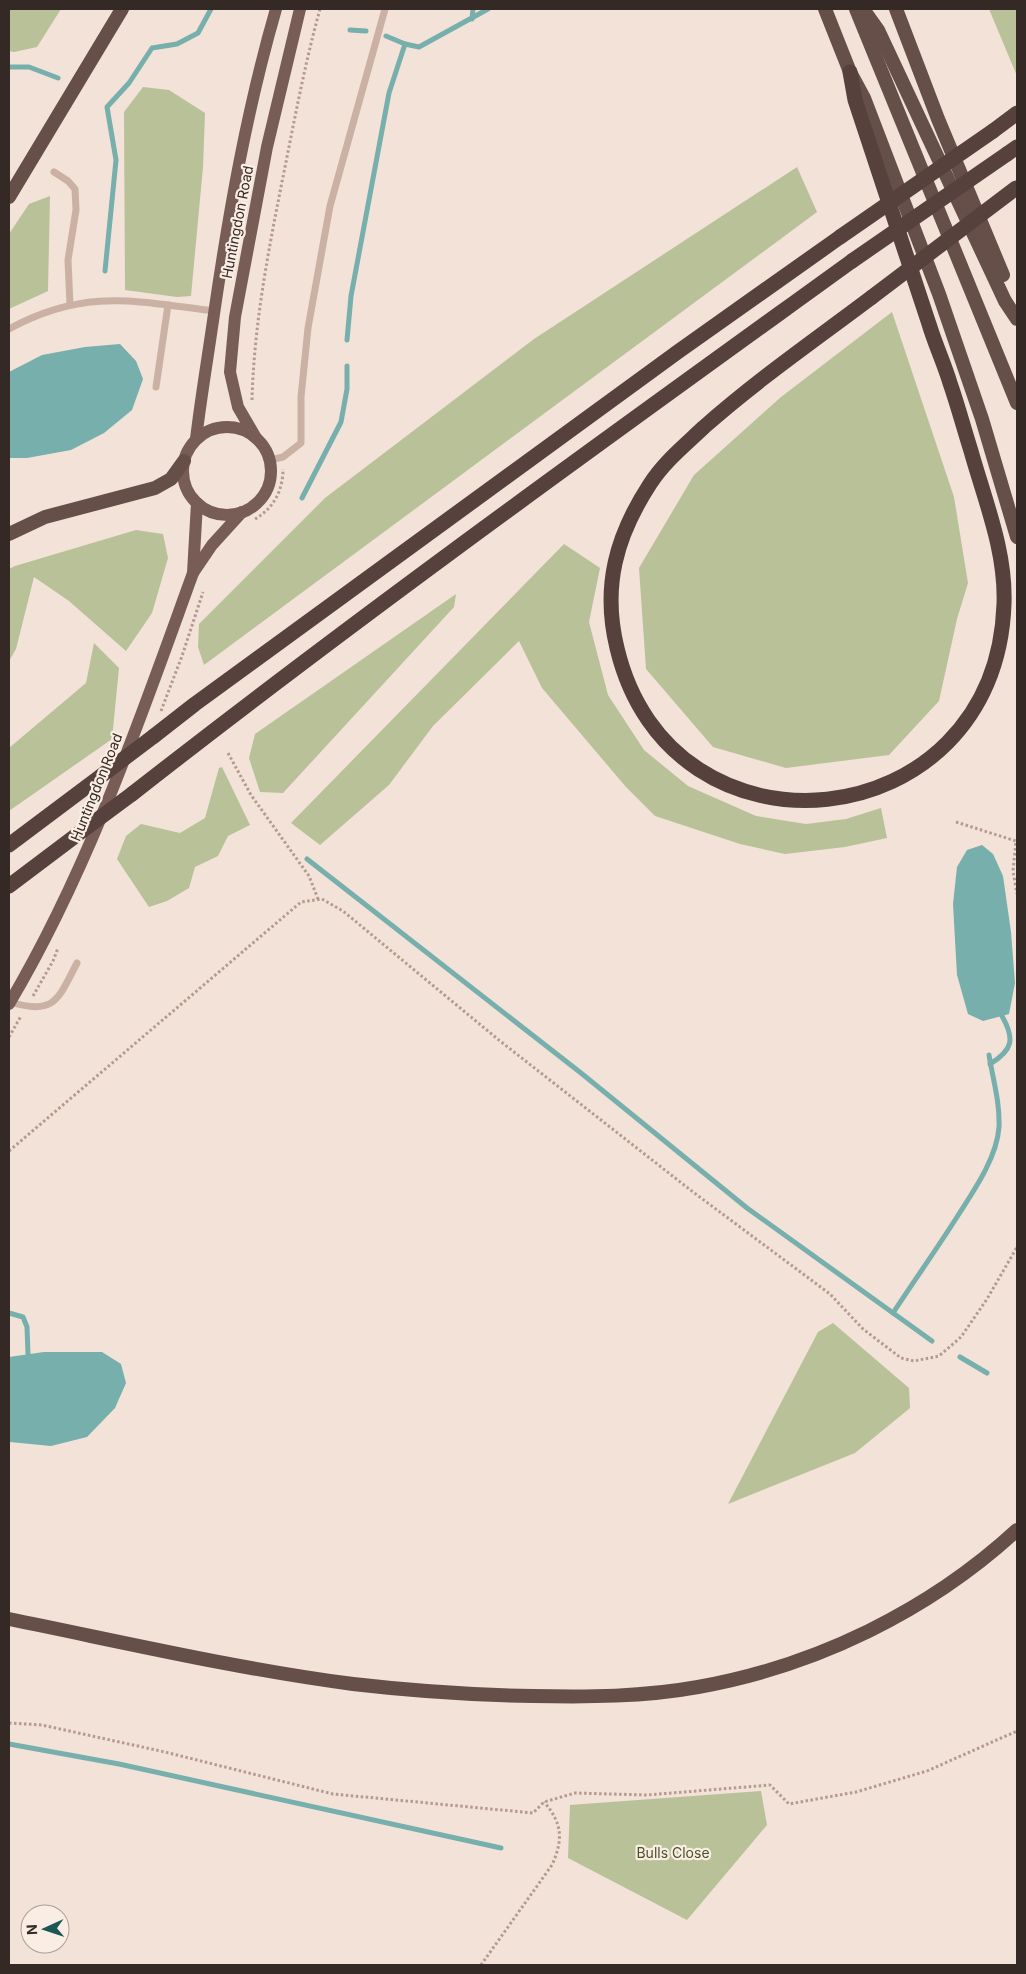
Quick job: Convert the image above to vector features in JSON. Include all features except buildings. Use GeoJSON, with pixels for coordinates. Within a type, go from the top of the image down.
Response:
{"type":"FeatureCollection","features":[{"type":"Feature","properties":{"kind":"highway"},"geometry":{"type":"LineString","coordinates":[[9,197],[122,9]]}},
{"type":"Feature","properties":{"kind":"highway"},"geometry":{"type":"LineString","coordinates":[[825,9],[850,72],[864,98],[939,294],[982,419],[1017,537]]}},
{"type":"Feature","properties":{"kind":"highway"},"geometry":{"type":"LineString","coordinates":[[856,9],[1017,403]]}},
{"type":"Feature","properties":{"kind":"highway"},"geometry":{"type":"LineString","coordinates":[[863,9],[878,30],[1005,301],[1017,319]]}},
{"type":"Feature","properties":{"kind":"highway"},"geometry":{"type":"LineString","coordinates":[[896,9],[938,119],[1017,308]]}},
{"type":"Feature","properties":{"kind":"highway"},"geometry":{"type":"LineString","coordinates":[[850,72],[855,100],[930,329],[950,382],[998,544],[1003,574],[1002,624],[992,670],[972,713],[946,745],[929,760],[895,780],[861,794],[815,800],[782,799],[745,791],[728,785],[692,764],[660,735],[628,687],[612,625],[610,591],[614,562],[638,504],[651,481],[673,455],[733,402],[872,297],[1017,188]]}},
{"type":"Feature","properties":{"kind":"highway"},"geometry":{"type":"LineString","coordinates":[[9,845],[194,704],[679,351],[1017,113]]}},
{"type":"Feature","properties":{"kind":"highway"},"geometry":{"type":"LineString","coordinates":[[9,886],[209,734],[546,484],[852,261],[1012,150]]}},
{"type":"Feature","properties":{"kind":"highway"},"geometry":{"type":"LineString","coordinates":[[9,534],[45,517],[155,488],[171,479],[184,461]]}},
{"type":"Feature","properties":{"kind":"highway"},"geometry":{"type":"LineString","coordinates":[[9,1619],[254,1668],[354,1684],[474,1695],[621,1696],[698,1687],[775,1668],[838,1645],[899,1615],[945,1587],[994,1551],[1017,1530]]}},
{"type":"Feature","properties":{"kind":"main road","name":"Huntingdon Road"},"geometry":{"type":"LineString","coordinates":[[196,438],[214,311],[242,145],[264,48],[276,9]]}},
{"type":"Feature","properties":{"kind":"main road","name":"Huntingdon Road"},"geometry":{"type":"LineString","coordinates":[[256,438],[238,407],[230,372],[235,317],[267,147],[300,9]]}},
{"type":"Feature","properties":{"kind":"main road"},"geometry":{"type":"LineString","coordinates":[[224,426],[239,428],[256,438],[264,448],[270,460],[270,479],[265,493],[246,517],[219,514],[197,503],[185,484],[184,461],[190,446],[196,438],[209,430],[224,426]]}},
{"type":"Feature","properties":{"kind":"main road","name":"Huntingdon Road"},"geometry":{"type":"LineString","coordinates":[[193,573],[197,503]]}},
{"type":"Feature","properties":{"kind":"main road","name":"Huntingdon Road"},"geometry":{"type":"LineString","coordinates":[[9,1003],[38,954],[81,863],[114,786],[193,573],[212,545],[246,517]]}},
{"type":"Feature","properties":{"kind":"lane"},"geometry":{"type":"LineString","coordinates":[[270,460],[283,457],[301,443],[301,397],[308,328],[330,206],[385,9]]}},
{"type":"Feature","properties":{"kind":"lane"},"geometry":{"type":"LineString","coordinates":[[54,172],[68,181],[75,189],[76,210],[68,260],[70,305]]}},
{"type":"Feature","properties":{"kind":"lane"},"geometry":{"type":"LineString","coordinates":[[9,329],[45,313],[70,305],[105,300],[125,300],[214,311]]}},
{"type":"Feature","properties":{"kind":"lane"},"geometry":{"type":"LineString","coordinates":[[156,387],[168,305]]}},
{"type":"Feature","properties":{"kind":"lane"},"geometry":{"type":"LineString","coordinates":[[9,1003],[26,1007],[46,1007],[53,1003],[62,991],[77,963]]}},
{"type":"Feature","properties":{"kind":"path"},"geometry":{"type":"LineString","coordinates":[[252,402],[258,327],[268,252],[307,57],[320,9]]}},
{"type":"Feature","properties":{"kind":"path"},"geometry":{"type":"LineString","coordinates":[[246,517],[264,514],[276,499],[283,482],[283,457]]}},
{"type":"Feature","properties":{"kind":"path"},"geometry":{"type":"LineString","coordinates":[[158,718],[182,656],[203,592]]}},
{"type":"Feature","properties":{"kind":"path"},"geometry":{"type":"LineString","coordinates":[[228,753],[251,795],[309,876],[318,899]]}},
{"type":"Feature","properties":{"kind":"path"},"geometry":{"type":"LineString","coordinates":[[956,822],[1016,841],[1013,871],[1017,894]]}},
{"type":"Feature","properties":{"kind":"path"},"geometry":{"type":"LineString","coordinates":[[9,1150],[301,902],[322,899],[343,911],[500,1042],[693,1192],[830,1294],[864,1329],[901,1358],[914,1361],[939,1356],[961,1337],[987,1299],[1017,1247]]}},
{"type":"Feature","properties":{"kind":"path"},"geometry":{"type":"LineString","coordinates":[[52,961],[60,944]]}},
{"type":"Feature","properties":{"kind":"path"},"geometry":{"type":"LineString","coordinates":[[9,1723],[42,1725],[165,1752],[334,1794],[533,1813],[544,1802],[575,1793],[647,1794],[770,1784],[789,1804],[856,1792],[927,1771],[1017,1731]]}},
{"type":"Feature","properties":{"kind":"path"},"geometry":{"type":"LineString","coordinates":[[481,1965],[552,1865],[559,1849],[560,1826],[553,1812],[544,1802]]}},
{"type":"Feature","properties":{"kind":"green space"},"geometry":{"type":"Polygon","coordinates":[[[9,9],[61,9],[37,47],[14,52],[9,51],[9,9]]]}},
{"type":"Feature","properties":{"kind":"green space"},"geometry":{"type":"Polygon","coordinates":[[[989,9],[1017,9],[1017,76],[989,9]]]}},
{"type":"Feature","properties":{"kind":"green space"},"geometry":{"type":"Polygon","coordinates":[[[143,87],[169,90],[205,113],[203,167],[191,296],[177,297],[125,290],[124,112],[143,87]]]}},
{"type":"Feature","properties":{"kind":"green space"},"geometry":{"type":"Polygon","coordinates":[[[797,167],[817,212],[204,665],[198,647],[199,624],[325,498],[534,339],[797,167]]]}},
{"type":"Feature","properties":{"kind":"green space"},"geometry":{"type":"Polygon","coordinates":[[[50,196],[48,291],[9,309],[9,234],[29,204],[50,196]]]}},
{"type":"Feature","properties":{"kind":"green space"},"geometry":{"type":"Polygon","coordinates":[[[892,312],[954,497],[968,583],[957,619],[939,701],[889,755],[786,768],[713,747],[646,669],[639,568],[694,475],[781,397],[892,312]]]}},
{"type":"Feature","properties":{"kind":"green space"},"geometry":{"type":"Polygon","coordinates":[[[136,530],[163,534],[168,558],[152,613],[126,651],[69,601],[34,577],[16,649],[9,661],[9,569],[136,530]]]}},
{"type":"Feature","properties":{"kind":"green space"},"geometry":{"type":"Polygon","coordinates":[[[564,544],[600,568],[589,622],[608,695],[644,750],[688,786],[756,816],[806,824],[846,819],[881,808],[887,838],[845,847],[785,854],[740,844],[655,816],[626,787],[542,688],[519,641],[433,726],[389,785],[320,845],[291,823],[564,544]]]}},
{"type":"Feature","properties":{"kind":"green space"},"geometry":{"type":"Polygon","coordinates":[[[456,594],[454,607],[283,793],[260,792],[249,758],[255,734],[456,594]]]}},
{"type":"Feature","properties":{"kind":"green space"},"geometry":{"type":"Polygon","coordinates":[[[94,643],[119,668],[112,739],[9,811],[9,748],[86,683],[94,643]]]}},
{"type":"Feature","properties":{"kind":"green space"},"geometry":{"type":"Polygon","coordinates":[[[222,767],[250,825],[228,836],[218,856],[195,867],[189,888],[167,901],[149,907],[117,859],[126,836],[141,824],[180,833],[205,818],[219,768],[222,767]]]}},
{"type":"Feature","properties":{"kind":"green space"},"geometry":{"type":"Polygon","coordinates":[[[833,1323],[909,1388],[910,1408],[855,1453],[728,1504],[818,1332],[833,1323]]]}},
{"type":"Feature","properties":{"kind":"green space","name":"Bulls Close"},"geometry":{"type":"Polygon","coordinates":[[[761,1791],[767,1825],[687,1920],[568,1858],[570,1805],[761,1791]]]}},
{"type":"Feature","properties":{"kind":"water"},"geometry":{"type":"Polygon","coordinates":[[[120,344],[136,361],[143,379],[132,410],[104,433],[71,450],[27,458],[9,458],[9,372],[42,355],[85,347],[120,344]]]}},
{"type":"Feature","properties":{"kind":"water"},"geometry":{"type":"Polygon","coordinates":[[[982,845],[993,854],[1003,876],[1011,932],[1015,983],[1009,1014],[983,1021],[968,1014],[957,975],[953,904],[957,867],[967,850],[982,845]]]}},
{"type":"Feature","properties":{"kind":"water"},"geometry":{"type":"Polygon","coordinates":[[[44,1352],[102,1352],[121,1364],[126,1383],[115,1408],[87,1437],[51,1446],[10,1442],[9,1357],[44,1352]]]}},
{"type":"Feature","properties":{"kind":"waterway"},"geometry":{"type":"LineString","coordinates":[[105,271],[116,160],[107,107],[129,83],[152,48],[177,44],[198,33],[211,9]]}},
{"type":"Feature","properties":{"kind":"waterway"},"geometry":{"type":"LineString","coordinates":[[472,19],[473,9]]}},
{"type":"Feature","properties":{"kind":"waterway"},"geometry":{"type":"LineString","coordinates":[[386,36],[405,44],[419,47],[488,9]]}},
{"type":"Feature","properties":{"kind":"waterway"},"geometry":{"type":"LineString","coordinates":[[350,30],[366,31]]}},
{"type":"Feature","properties":{"kind":"waterway"},"geometry":{"type":"LineString","coordinates":[[347,340],[351,296],[389,93],[405,44]]}},
{"type":"Feature","properties":{"kind":"waterway"},"geometry":{"type":"LineString","coordinates":[[9,67],[29,67],[58,78]]}},
{"type":"Feature","properties":{"kind":"waterway"},"geometry":{"type":"LineString","coordinates":[[302,498],[341,422],[347,389],[347,366]]}},
{"type":"Feature","properties":{"kind":"waterway"},"geometry":{"type":"LineString","coordinates":[[307,859],[581,1073],[747,1208],[932,1341]]}},
{"type":"Feature","properties":{"kind":"waterway"},"geometry":{"type":"LineString","coordinates":[[990,1064],[1003,1054],[1010,1043],[1009,1031],[1002,1016]]}},
{"type":"Feature","properties":{"kind":"waterway"},"geometry":{"type":"LineString","coordinates":[[893,1313],[970,1197],[994,1151],[999,1118],[989,1055]]}},
{"type":"Feature","properties":{"kind":"waterway"},"geometry":{"type":"LineString","coordinates":[[9,1313],[23,1317],[27,1327],[28,1354]]}},
{"type":"Feature","properties":{"kind":"waterway"},"geometry":{"type":"LineString","coordinates":[[960,1357],[987,1373]]}},
{"type":"Feature","properties":{"kind":"waterway"},"geometry":{"type":"LineString","coordinates":[[9,1744],[119,1764],[501,1848]]}}]}
